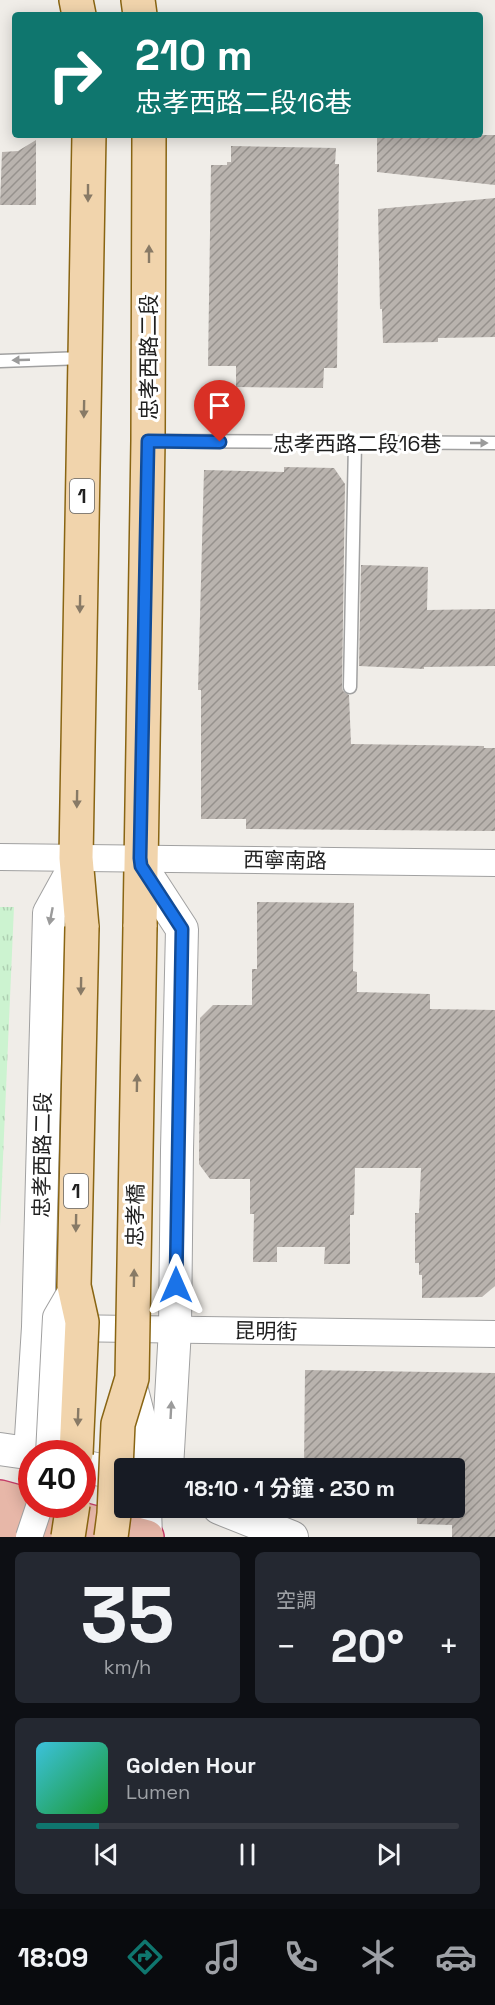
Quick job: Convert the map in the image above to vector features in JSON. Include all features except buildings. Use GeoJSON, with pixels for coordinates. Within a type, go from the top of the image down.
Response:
{"type":"FeatureCollection","features":[{"type":"Feature","properties":{"kind":"highway"},"geometry":{"type":"LineString","coordinates":[[0,1497],[148,1537]]}},
{"type":"Feature","properties":{"kind":"highway"},"geometry":{"type":"LineString","coordinates":[[0,1528],[40,1537]]}},
{"type":"Feature","properties":{"kind":"main road","name":"忠孝西路二段"},"geometry":{"type":"LineString","coordinates":[[74,1286],[82,927],[76,861],[89,138]]}},
{"type":"Feature","properties":{"kind":"main road","name":"忠孝西路二段"},"geometry":{"type":"LineString","coordinates":[[140,927],[148,441],[149,138]]}},
{"type":"Feature","properties":{"kind":"main road","name":"忠孝橋"},"geometry":{"type":"LineString","coordinates":[[111,1537],[118,1424],[132,1378],[140,927]]}},
{"type":"Feature","properties":{"kind":"main road","name":"1"},"geometry":{"type":"LineString","coordinates":[[74,1286],[82,1322],[77,1440]]}},
{"type":"Feature","properties":{"kind":"main road"},"geometry":{"type":"LineString","coordinates":[[68,1537],[71,1518]]}},
{"type":"Feature","properties":{"kind":"street","name":"西寧南路"},"geometry":{"type":"LineString","coordinates":[[0,857],[141,862],[495,863]]}},
{"type":"Feature","properties":{"kind":"street","name":"忠孝西路二段"},"geometry":{"type":"LineString","coordinates":[[29,1440],[38,1327],[49,913],[76,861]]}},
{"type":"Feature","properties":{"kind":"street"},"geometry":{"type":"LineString","coordinates":[[141,862],[182,929],[176,1329],[168,1458]]}},
{"type":"Feature","properties":{"kind":"street"},"geometry":{"type":"LineString","coordinates":[[30,1440],[56,1317],[74,1286]]}},
{"type":"Feature","properties":{"kind":"street","name":"昆明街"},"geometry":{"type":"LineString","coordinates":[[38,1327],[495,1334]]}},
{"type":"Feature","properties":{"kind":"street"},"geometry":{"type":"LineString","coordinates":[[132,1378],[146,1433],[147,1458]]}},
{"type":"Feature","properties":{"kind":"street"},"geometry":{"type":"LineString","coordinates":[[96,1469],[114,1473]]}},
{"type":"Feature","properties":{"kind":"street"},"geometry":{"type":"LineString","coordinates":[[29,1537],[35,1518]]}},
{"type":"Feature","properties":{"kind":"street"},"geometry":{"type":"LineString","coordinates":[[148,1518],[148,1537]]}},
{"type":"Feature","properties":{"kind":"street"},"geometry":{"type":"LineString","coordinates":[[244,1518],[292,1537]]}},
{"type":"Feature","properties":{"kind":"lane"},"geometry":{"type":"LineString","coordinates":[[0,361],[84,358]]}},
{"type":"Feature","properties":{"kind":"lane","name":"忠孝西路二段16巷"},"geometry":{"type":"LineString","coordinates":[[148,441],[495,443]]}},
{"type":"Feature","properties":{"kind":"lane"},"geometry":{"type":"LineString","coordinates":[[350,687],[355,443]]}},
{"type":"Feature","properties":{"kind":"green space"},"geometry":{"type":"Polygon","coordinates":[[[0,907],[14,907],[0,1226],[0,907]]]}},
{"type":"Feature","properties":{"kind":"route"},"geometry":{"type":"LineString","coordinates":[[176,1285],[182,929],[141,866],[140,858],[148,441],[220,442]]}}]}
